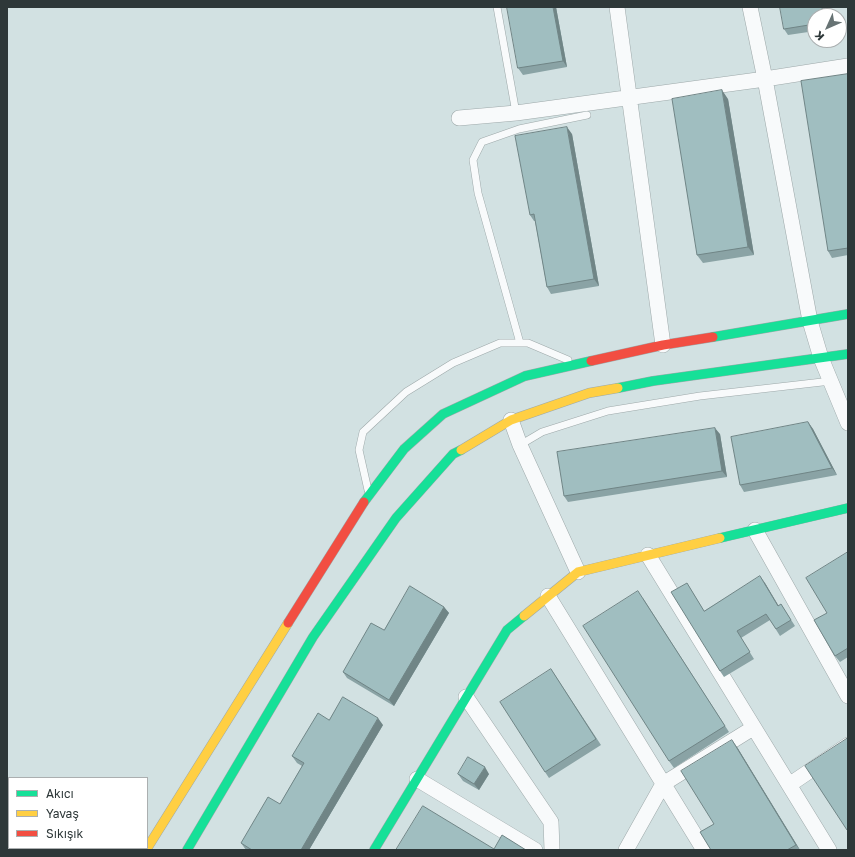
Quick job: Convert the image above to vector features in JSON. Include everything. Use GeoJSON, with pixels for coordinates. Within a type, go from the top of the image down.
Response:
{"type":"FeatureCollection","features":[{"type":"Feature","properties":{"kind":"street"},"geometry":{"type":"LineString","coordinates":[[617,7],[663,345]]}},
{"type":"Feature","properties":{"kind":"street"},"geometry":{"type":"LineString","coordinates":[[750,7],[765,79],[810,321],[821,358],[848,423]]}},
{"type":"Feature","properties":{"kind":"street"},"geometry":{"type":"LineString","coordinates":[[459,118],[516,113],[630,98],[848,66]]}},
{"type":"Feature","properties":{"kind":"street"},"geometry":{"type":"LineString","coordinates":[[148,847],[369,494],[404,449],[443,414],[525,376],[663,345],[848,314]]}},
{"type":"Feature","properties":{"kind":"street"},"geometry":{"type":"LineString","coordinates":[[187,850],[313,637],[396,518],[453,454],[511,420],[589,394],[653,381],[848,354]]}},
{"type":"Feature","properties":{"kind":"street"},"geometry":{"type":"LineString","coordinates":[[511,420],[520,445],[578,572]]}},
{"type":"Feature","properties":{"kind":"street"},"geometry":{"type":"LineString","coordinates":[[374,850],[508,630],[578,572],[848,508]]}},
{"type":"Feature","properties":{"kind":"street"},"geometry":{"type":"LineString","coordinates":[[755,530],[848,696]]}},
{"type":"Feature","properties":{"kind":"street"},"geometry":{"type":"LineString","coordinates":[[648,555],[829,850]]}},
{"type":"Feature","properties":{"kind":"street"},"geometry":{"type":"LineString","coordinates":[[548,596],[704,850]]}},
{"type":"Feature","properties":{"kind":"street"},"geometry":{"type":"LineString","coordinates":[[466,697],[551,822],[552,850]]}},
{"type":"Feature","properties":{"kind":"street"},"geometry":{"type":"LineString","coordinates":[[626,850],[663,784],[753,728]]}},
{"type":"Feature","properties":{"kind":"street"},"geometry":{"type":"LineString","coordinates":[[789,785],[848,745]]}},
{"type":"Feature","properties":{"kind":"street"},"geometry":{"type":"LineString","coordinates":[[417,779],[535,850]]}},
{"type":"Feature","properties":{"kind":"lane"},"geometry":{"type":"LineString","coordinates":[[497,7],[516,113]]}},
{"type":"Feature","properties":{"kind":"lane"},"geometry":{"type":"LineString","coordinates":[[520,343],[478,193],[473,160],[482,142],[519,129],[588,114]]}},
{"type":"Feature","properties":{"kind":"lane"},"geometry":{"type":"LineString","coordinates":[[369,494],[359,450],[363,432],[406,392],[453,363],[500,343],[528,343],[575,364]]}},
{"type":"Feature","properties":{"kind":"lane"},"geometry":{"type":"LineString","coordinates":[[520,445],[542,432],[608,411],[700,396],[831,381]]}},
{"type":"Feature","properties":{"kind":"building"},"geometry":{"type":"Polygon","coordinates":[[[507,7],[553,7],[563,61],[518,68],[507,7]]]}},
{"type":"Feature","properties":{"kind":"building"},"geometry":{"type":"Polygon","coordinates":[[[780,7],[822,7],[807,8],[807,25],[784,29],[780,7]]]}},
{"type":"Feature","properties":{"kind":"building"},"geometry":{"type":"Polygon","coordinates":[[[848,74],[848,248],[828,251],[801,81],[848,74]]]}},
{"type":"Feature","properties":{"kind":"building"},"geometry":{"type":"Polygon","coordinates":[[[722,90],[748,247],[697,255],[672,99],[722,90]]]}},
{"type":"Feature","properties":{"kind":"building"},"geometry":{"type":"Polygon","coordinates":[[[567,127],[594,279],[547,287],[534,214],[530,215],[515,136],[567,127]]]}},
{"type":"Feature","properties":{"kind":"building"},"geometry":{"type":"Polygon","coordinates":[[[808,422],[832,468],[740,485],[731,437],[808,422]]]}},
{"type":"Feature","properties":{"kind":"building"},"geometry":{"type":"Polygon","coordinates":[[[715,428],[722,471],[564,496],[557,452],[715,428]]]}},
{"type":"Feature","properties":{"kind":"building"},"geometry":{"type":"Polygon","coordinates":[[[848,552],[848,648],[835,656],[814,620],[827,613],[806,578],[848,552]]]}},
{"type":"Feature","properties":{"kind":"building"},"geometry":{"type":"Polygon","coordinates":[[[760,576],[778,606],[781,604],[791,620],[776,629],[766,614],[737,631],[750,652],[720,671],[671,592],[687,583],[704,611],[760,576]]]}},
{"type":"Feature","properties":{"kind":"building"},"geometry":{"type":"Polygon","coordinates":[[[410,586],[444,607],[389,700],[343,672],[371,623],[384,630],[410,586]]]}},
{"type":"Feature","properties":{"kind":"building"},"geometry":{"type":"Polygon","coordinates":[[[638,591],[725,726],[669,761],[583,626],[638,591]]]}},
{"type":"Feature","properties":{"kind":"building"},"geometry":{"type":"Polygon","coordinates":[[[551,669],[596,739],[545,772],[500,702],[551,669]]]}},
{"type":"Feature","properties":{"kind":"building"},"geometry":{"type":"Polygon","coordinates":[[[343,697],[378,718],[301,850],[252,850],[241,843],[268,797],[280,804],[304,763],[292,756],[318,713],[329,720],[343,697]]]}},
{"type":"Feature","properties":{"kind":"building"},"geometry":{"type":"Polygon","coordinates":[[[848,738],[848,829],[847,830],[805,766],[848,738]]]}},
{"type":"Feature","properties":{"kind":"building"},"geometry":{"type":"Polygon","coordinates":[[[732,740],[796,845],[787,850],[711,850],[700,832],[714,824],[681,771],[732,740]]]}},
{"type":"Feature","properties":{"kind":"building"},"geometry":{"type":"Polygon","coordinates":[[[468,757],[485,767],[474,784],[458,774],[468,757]]]}},
{"type":"Feature","properties":{"kind":"building"},"geometry":{"type":"Polygon","coordinates":[[[423,806],[494,849],[502,835],[526,850],[396,850],[423,806]]]}},
{"type":"Feature","properties":{"kind":"traffic: fast"},"geometry":{"type":"LineString","coordinates":[[713,337],[848,314]]}},
{"type":"Feature","properties":{"kind":"traffic: fast"},"geometry":{"type":"LineString","coordinates":[[618,388],[653,381],[848,354]]}},
{"type":"Feature","properties":{"kind":"traffic: fast"},"geometry":{"type":"LineString","coordinates":[[364,502],[404,449],[443,414],[525,376],[591,361]]}},
{"type":"Feature","properties":{"kind":"traffic: fast"},"geometry":{"type":"LineString","coordinates":[[187,850],[313,637],[396,518],[453,454],[461,450]]}},
{"type":"Feature","properties":{"kind":"traffic: fast"},"geometry":{"type":"LineString","coordinates":[[720,538],[848,508]]}},
{"type":"Feature","properties":{"kind":"traffic: fast"},"geometry":{"type":"LineString","coordinates":[[374,850],[507,630],[524,616]]}},
{"type":"Feature","properties":{"kind":"traffic: slow"},"geometry":{"type":"LineString","coordinates":[[461,450],[511,420],[589,393],[618,388]]}},
{"type":"Feature","properties":{"kind":"traffic: slow"},"geometry":{"type":"LineString","coordinates":[[524,616],[578,572],[720,538]]}},
{"type":"Feature","properties":{"kind":"traffic: slow"},"geometry":{"type":"LineString","coordinates":[[148,847],[288,623]]}},
{"type":"Feature","properties":{"kind":"traffic: jam"},"geometry":{"type":"LineString","coordinates":[[591,361],[663,345],[713,337]]}},
{"type":"Feature","properties":{"kind":"traffic: jam"},"geometry":{"type":"LineString","coordinates":[[288,623],[364,502]]}}]}
